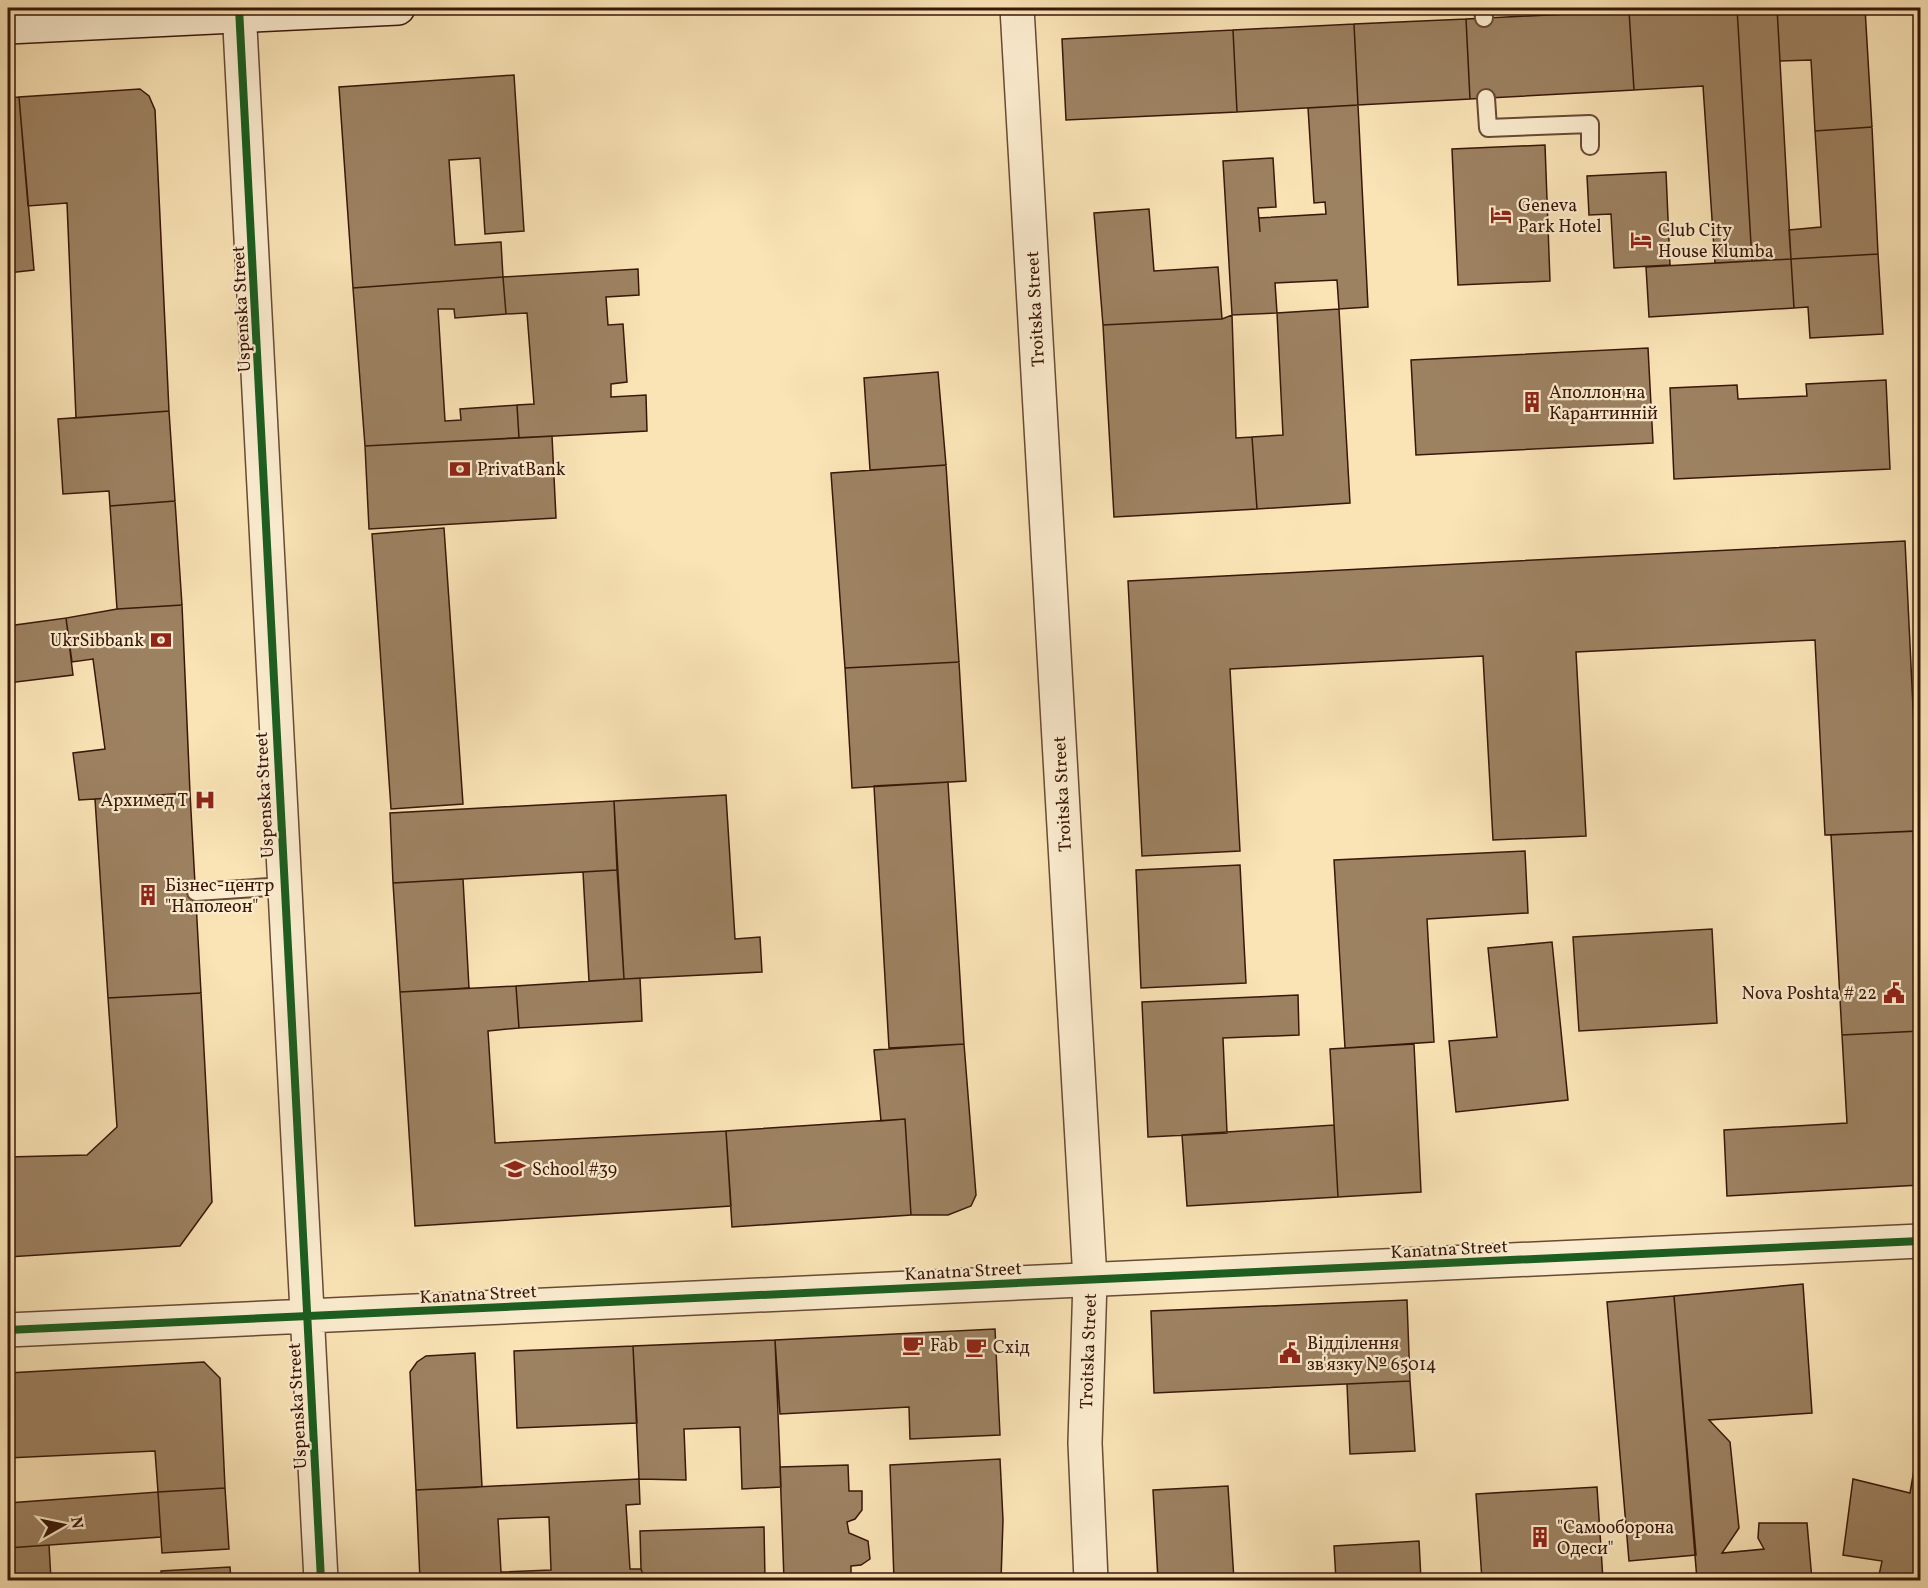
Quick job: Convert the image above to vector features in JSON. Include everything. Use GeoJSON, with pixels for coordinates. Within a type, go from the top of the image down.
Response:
{"type":"FeatureCollection","features":[{"type":"Feature","properties":{"kind":"street"},"geometry":{"type":"LineString","coordinates":[[8,27],[239,11],[398,8]]}},
{"type":"Feature","properties":{"kind":"street","name":"Troitska Street"},"geometry":{"type":"LineString","coordinates":[[1017,8],[1090,1280],[1085,1443],[1091,1581]]}},
{"type":"Feature","properties":{"kind":"street","name":"Uspenska Street"},"geometry":{"type":"LineString","coordinates":[[239,11],[246,108],[321,1581]]}},
{"type":"Feature","properties":{"kind":"street","name":"Kanatna Street"},"geometry":{"type":"LineString","coordinates":[[8,1330],[1920,1242]]}},
{"type":"Feature","properties":{"kind":"lane"},"geometry":{"type":"LineString","coordinates":[[1486,98],[1488,128],[1590,124],[1590,146]]}},
{"type":"Feature","properties":{"kind":"lane"},"geometry":{"type":"LineString","coordinates":[[196,892],[284,886]]}},
{"type":"Feature","properties":{"kind":"building"},"geometry":{"type":"Polygon","coordinates":[[[1737,8],[1777,8],[1791,259],[1752,261],[1737,8]]]}},
{"type":"Feature","properties":{"kind":"building"},"geometry":{"type":"Polygon","coordinates":[[[1737,8],[1752,261],[1715,263],[1703,86],[1634,90],[1629,11],[1737,8]]]}},
{"type":"Feature","properties":{"kind":"building"},"geometry":{"type":"Polygon","coordinates":[[[1777,8],[1865,8],[1872,127],[1815,131],[1811,60],[1780,61],[1777,8]]]}},
{"type":"Feature","properties":{"kind":"building"},"geometry":{"type":"Polygon","coordinates":[[[1629,11],[1634,90],[1470,99],[1466,19],[1629,11]]]}},
{"type":"Feature","properties":{"kind":"building"},"geometry":{"type":"Polygon","coordinates":[[[1466,19],[1470,99],[1358,105],[1354,24],[1466,19]]]}},
{"type":"Feature","properties":{"kind":"building"},"geometry":{"type":"Polygon","coordinates":[[[1354,24],[1358,105],[1237,112],[1233,30],[1354,24]]]}},
{"type":"Feature","properties":{"kind":"building"},"geometry":{"type":"Polygon","coordinates":[[[1233,30],[1237,112],[1066,120],[1062,39],[1233,30]]]}},
{"type":"Feature","properties":{"kind":"building"},"geometry":{"type":"Polygon","coordinates":[[[514,75],[524,231],[485,234],[480,158],[449,160],[455,245],[501,242],[503,277],[353,288],[339,87],[514,75]]]}},
{"type":"Feature","properties":{"kind":"building"},"geometry":{"type":"Polygon","coordinates":[[[140,89],[149,96],[155,110],[169,411],[76,418],[67,203],[28,206],[19,97],[140,89]]]}},
{"type":"Feature","properties":{"kind":"building"},"geometry":{"type":"Polygon","coordinates":[[[19,97],[34,270],[8,273],[8,98],[19,97]]]}},
{"type":"Feature","properties":{"kind":"building"},"geometry":{"type":"Polygon","coordinates":[[[1358,105],[1368,307],[1339,309],[1337,280],[1275,283],[1277,313],[1232,315],[1223,161],[1273,158],[1276,207],[1258,208],[1260,232],[1259,218],[1326,214],[1325,202],[1314,203],[1308,108],[1358,105]]]}},
{"type":"Feature","properties":{"kind":"building"},"geometry":{"type":"Polygon","coordinates":[[[1872,127],[1878,254],[1791,259],[1789,230],[1821,227],[1815,131],[1872,127]]]}},
{"type":"Feature","properties":{"kind":"building","name":"Geneva Park Hotel"},"geometry":{"type":"Polygon","coordinates":[[[1545,145],[1550,281],[1458,285],[1452,149],[1545,145]]]}},
{"type":"Feature","properties":{"kind":"building","name":"Club City House Klumba"},"geometry":{"type":"Polygon","coordinates":[[[1666,172],[1670,265],[1614,268],[1611,214],[1589,215],[1587,176],[1666,172]]]}},
{"type":"Feature","properties":{"kind":"building"},"geometry":{"type":"Polygon","coordinates":[[[1149,209],[1154,271],[1218,267],[1222,319],[1103,325],[1094,213],[1149,209]]]}},
{"type":"Feature","properties":{"kind":"building"},"geometry":{"type":"Polygon","coordinates":[[[1878,254],[1883,334],[1810,338],[1808,307],[1794,308],[1791,259],[1878,254]]]}},
{"type":"Feature","properties":{"kind":"building"},"geometry":{"type":"Polygon","coordinates":[[[1791,259],[1794,308],[1649,317],[1646,267],[1791,259]]]}},
{"type":"Feature","properties":{"kind":"building"},"geometry":{"type":"Polygon","coordinates":[[[638,269],[639,295],[606,297],[608,325],[623,324],[627,382],[611,384],[611,397],[646,395],[647,431],[519,438],[517,405],[534,404],[527,313],[506,314],[503,277],[638,269]]]}},
{"type":"Feature","properties":{"kind":"building"},"geometry":{"type":"Polygon","coordinates":[[[503,277],[506,314],[455,318],[454,309],[438,309],[445,421],[461,420],[460,409],[517,405],[519,438],[365,446],[353,288],[503,277]]]}},
{"type":"Feature","properties":{"kind":"building"},"geometry":{"type":"Polygon","coordinates":[[[1339,309],[1350,503],[1257,509],[1252,437],[1283,435],[1277,313],[1339,309]]]}},
{"type":"Feature","properties":{"kind":"building"},"geometry":{"type":"Polygon","coordinates":[[[1232,315],[1236,438],[1252,437],[1257,509],[1114,517],[1103,325],[1222,319],[1232,315]]]}},
{"type":"Feature","properties":{"kind":"building","name":"Аполлон на Карантинній"},"geometry":{"type":"Polygon","coordinates":[[[1648,348],[1653,443],[1416,455],[1411,360],[1648,348]]]}},
{"type":"Feature","properties":{"kind":"building"},"geometry":{"type":"Polygon","coordinates":[[[938,372],[946,465],[870,470],[864,378],[938,372]]]}},
{"type":"Feature","properties":{"kind":"building"},"geometry":{"type":"Polygon","coordinates":[[[1886,380],[1890,469],[1674,479],[1670,388],[1737,385],[1738,399],[1807,396],[1806,384],[1886,380]]]}},
{"type":"Feature","properties":{"kind":"building"},"geometry":{"type":"Polygon","coordinates":[[[169,411],[175,501],[110,506],[109,491],[63,494],[58,419],[169,411]]]}},
{"type":"Feature","properties":{"kind":"building","name":"PrivatBank"},"geometry":{"type":"Polygon","coordinates":[[[552,436],[556,518],[369,529],[365,446],[552,436]]]}},
{"type":"Feature","properties":{"kind":"building"},"geometry":{"type":"Polygon","coordinates":[[[946,465],[959,662],[845,668],[831,473],[946,465]]]}},
{"type":"Feature","properties":{"kind":"building"},"geometry":{"type":"Polygon","coordinates":[[[175,501],[182,605],[117,609],[110,506],[175,501]]]}},
{"type":"Feature","properties":{"kind":"building"},"geometry":{"type":"Polygon","coordinates":[[[444,528],[463,804],[391,809],[372,534],[444,528]]]}},
{"type":"Feature","properties":{"kind":"building"},"geometry":{"type":"Polygon","coordinates":[[[1905,541],[1919,831],[1825,835],[1815,640],[1576,652],[1586,836],[1493,840],[1483,656],[1230,669],[1240,851],[1142,856],[1128,581],[1905,541]]]}},
{"type":"Feature","properties":{"kind":"building"},"geometry":{"type":"Polygon","coordinates":[[[182,605],[190,793],[79,800],[73,753],[105,749],[93,659],[72,662],[66,618],[117,609],[182,605]]]}},
{"type":"Feature","properties":{"kind":"building"},"geometry":{"type":"Polygon","coordinates":[[[66,618],[73,675],[8,683],[8,626],[66,618]]]}},
{"type":"Feature","properties":{"kind":"building"},"geometry":{"type":"Polygon","coordinates":[[[959,662],[966,781],[852,788],[845,668],[959,662]]]}},
{"type":"Feature","properties":{"kind":"building"},"geometry":{"type":"Polygon","coordinates":[[[948,782],[964,1044],[889,1048],[874,786],[948,782]]]}},
{"type":"Feature","properties":{"kind":"building","name":"Бізнес-центр \"Наполеон\""},"geometry":{"type":"Polygon","coordinates":[[[190,793],[201,993],[108,998],[95,799],[190,793]]]}},
{"type":"Feature","properties":{"kind":"building"},"geometry":{"type":"Polygon","coordinates":[[[726,795],[735,939],[760,937],[762,972],[624,979],[614,801],[726,795]]]}},
{"type":"Feature","properties":{"kind":"building"},"geometry":{"type":"Polygon","coordinates":[[[614,801],[617,870],[393,883],[390,813],[614,801]]]}},
{"type":"Feature","properties":{"kind":"building"},"geometry":{"type":"Polygon","coordinates":[[[1913,831],[1920,965],[1920,1031],[1842,1035],[1831,835],[1913,831]]]}},
{"type":"Feature","properties":{"kind":"building"},"geometry":{"type":"Polygon","coordinates":[[[1525,851],[1528,913],[1427,919],[1434,1042],[1345,1048],[1334,860],[1525,851]]]}},
{"type":"Feature","properties":{"kind":"building"},"geometry":{"type":"Polygon","coordinates":[[[1240,865],[1246,983],[1141,988],[1136,870],[1240,865]]]}},
{"type":"Feature","properties":{"kind":"building"},"geometry":{"type":"Polygon","coordinates":[[[617,870],[624,979],[589,981],[583,872],[617,870]]]}},
{"type":"Feature","properties":{"kind":"building"},"geometry":{"type":"Polygon","coordinates":[[[463,879],[469,988],[400,992],[393,883],[463,879]]]}},
{"type":"Feature","properties":{"kind":"building"},"geometry":{"type":"Polygon","coordinates":[[[1712,929],[1717,1023],[1579,1031],[1573,937],[1712,929]]]}},
{"type":"Feature","properties":{"kind":"building"},"geometry":{"type":"Polygon","coordinates":[[[1552,942],[1568,1100],[1456,1112],[1449,1041],[1497,1037],[1488,948],[1552,942]]]}},
{"type":"Feature","properties":{"kind":"building"},"geometry":{"type":"Polygon","coordinates":[[[640,978],[642,1021],[519,1028],[516,986],[640,978]]]}},
{"type":"Feature","properties":{"kind":"building"},"geometry":{"type":"Polygon","coordinates":[[[516,986],[519,1028],[488,1031],[495,1143],[726,1131],[731,1206],[415,1226],[400,992],[516,986]]]}},
{"type":"Feature","properties":{"kind":"building"},"geometry":{"type":"Polygon","coordinates":[[[201,993],[212,1202],[180,1246],[8,1257],[8,1157],[87,1155],[117,1127],[108,998],[201,993]]]}},
{"type":"Feature","properties":{"kind":"building"},"geometry":{"type":"Polygon","coordinates":[[[1298,995],[1299,1035],[1223,1038],[1227,1133],[1148,1137],[1142,1002],[1298,995]]]}},
{"type":"Feature","properties":{"kind":"building"},"geometry":{"type":"Polygon","coordinates":[[[1920,1031],[1920,1185],[1727,1196],[1724,1130],[1847,1123],[1842,1035],[1920,1031]]]}},
{"type":"Feature","properties":{"kind":"building"},"geometry":{"type":"Polygon","coordinates":[[[964,1044],[976,1195],[971,1206],[948,1215],[911,1215],[905,1119],[881,1121],[874,1050],[964,1044]]]}},
{"type":"Feature","properties":{"kind":"building"},"geometry":{"type":"Polygon","coordinates":[[[1414,1044],[1421,1192],[1338,1197],[1330,1049],[1414,1044]]]}},
{"type":"Feature","properties":{"kind":"building"},"geometry":{"type":"Polygon","coordinates":[[[905,1119],[911,1215],[732,1227],[726,1131],[905,1119]]]}},
{"type":"Feature","properties":{"kind":"building"},"geometry":{"type":"Polygon","coordinates":[[[1334,1125],[1338,1197],[1187,1206],[1182,1135],[1334,1125]]]}},
{"type":"Feature","properties":{"kind":"building"},"geometry":{"type":"Polygon","coordinates":[[[1803,1284],[1812,1413],[1709,1420],[1730,1442],[1739,1528],[1722,1553],[1764,1549],[1758,1538],[1759,1523],[1807,1523],[1812,1580],[1697,1580],[1674,1296],[1803,1284]]]}},
{"type":"Feature","properties":{"kind":"building"},"geometry":{"type":"Polygon","coordinates":[[[1674,1296],[1696,1555],[1629,1561],[1607,1302],[1674,1296]]]}},
{"type":"Feature","properties":{"kind":"building"},"geometry":{"type":"Polygon","coordinates":[[[1407,1300],[1410,1381],[1154,1393],[1151,1311],[1407,1300]]]}},
{"type":"Feature","properties":{"kind":"building"},"geometry":{"type":"Polygon","coordinates":[[[995,1329],[1000,1435],[910,1439],[909,1407],[780,1414],[775,1340],[995,1329]]]}},
{"type":"Feature","properties":{"kind":"building"},"geometry":{"type":"Polygon","coordinates":[[[775,1340],[781,1487],[742,1489],[740,1427],[684,1429],[686,1480],[639,1479],[633,1346],[775,1340]]]}},
{"type":"Feature","properties":{"kind":"building"},"geometry":{"type":"Polygon","coordinates":[[[633,1346],[637,1423],[517,1428],[514,1351],[633,1346]]]}},
{"type":"Feature","properties":{"kind":"building"},"geometry":{"type":"Polygon","coordinates":[[[475,1353],[482,1487],[416,1490],[410,1372],[417,1362],[426,1356],[475,1353]]]}},
{"type":"Feature","properties":{"kind":"building"},"geometry":{"type":"Polygon","coordinates":[[[204,1362],[220,1378],[225,1488],[158,1492],[155,1451],[8,1458],[8,1373],[204,1362]]]}},
{"type":"Feature","properties":{"kind":"building"},"geometry":{"type":"Polygon","coordinates":[[[1410,1381],[1415,1451],[1350,1454],[1347,1384],[1410,1381]]]}},
{"type":"Feature","properties":{"kind":"building"},"geometry":{"type":"Polygon","coordinates":[[[1000,1459],[1003,1520],[1001,1580],[894,1580],[890,1465],[1000,1459]]]}},
{"type":"Feature","properties":{"kind":"building"},"geometry":{"type":"Polygon","coordinates":[[[1915,1464],[1920,1465],[1920,1580],[1878,1580],[1882,1561],[1843,1555],[1853,1479],[1910,1493],[1915,1464]]]}},
{"type":"Feature","properties":{"kind":"building"},"geometry":{"type":"Polygon","coordinates":[[[848,1465],[849,1491],[862,1491],[862,1510],[855,1519],[847,1522],[849,1533],[868,1541],[870,1559],[861,1565],[851,1566],[851,1580],[784,1580],[780,1467],[848,1465]]]}},
{"type":"Feature","properties":{"kind":"building"},"geometry":{"type":"Polygon","coordinates":[[[639,1479],[640,1504],[626,1505],[630,1569],[641,1569],[645,1580],[420,1580],[416,1490],[639,1479]],[[549,1517],[498,1519],[501,1572],[551,1570],[549,1517]]]}},
{"type":"Feature","properties":{"kind":"building"},"geometry":{"type":"Polygon","coordinates":[[[1228,1486],[1234,1580],[1158,1580],[1153,1490],[1228,1486]]]}},
{"type":"Feature","properties":{"kind":"building","name":"\"Самооборона Одеси\""},"geometry":{"type":"Polygon","coordinates":[[[1597,1487],[1603,1580],[1482,1580],[1476,1494],[1597,1487]]]}},
{"type":"Feature","properties":{"kind":"building"},"geometry":{"type":"Polygon","coordinates":[[[225,1488],[229,1549],[162,1553],[158,1492],[225,1488]]]}},
{"type":"Feature","properties":{"kind":"building"},"geometry":{"type":"Polygon","coordinates":[[[158,1492],[161,1537],[8,1548],[8,1503],[158,1492]]]}},
{"type":"Feature","properties":{"kind":"building"},"geometry":{"type":"Polygon","coordinates":[[[764,1527],[765,1580],[645,1580],[641,1569],[640,1531],[764,1527]]]}},
{"type":"Feature","properties":{"kind":"building"},"geometry":{"type":"Polygon","coordinates":[[[1419,1541],[1421,1580],[1336,1580],[1334,1546],[1419,1541]]]}},
{"type":"Feature","properties":{"kind":"building"},"geometry":{"type":"Polygon","coordinates":[[[49,1545],[51,1580],[8,1580],[8,1548],[49,1545]]]}},
{"type":"Feature","properties":{"kind":"building"},"geometry":{"type":"Polygon","coordinates":[[[230,1567],[231,1580],[162,1580],[161,1571],[230,1567]]]}},
{"type":"Feature","properties":{"kind":"cycle path"},"geometry":{"type":"LineString","coordinates":[[239,8],[321,1580]]}},
{"type":"Feature","properties":{"kind":"cycle path"},"geometry":{"type":"LineString","coordinates":[[8,1330],[1920,1241]]}},
{"type":"Feature","properties":{"kind":"place","name":"Geneva Park Hotel"},"geometry":{"type":"Point","coordinates":[1501,215]}},
{"type":"Feature","properties":{"kind":"place","name":"Club City House Klumba"},"geometry":{"type":"Point","coordinates":[1641,240]}},
{"type":"Feature","properties":{"kind":"place","name":"Аполлон на Карантинній"},"geometry":{"type":"Point","coordinates":[1532,402]}},
{"type":"Feature","properties":{"kind":"place","name":"PrivatBank"},"geometry":{"type":"Point","coordinates":[460,469]}},
{"type":"Feature","properties":{"kind":"place","name":"UkrSibbank"},"geometry":{"type":"Point","coordinates":[161,640]}},
{"type":"Feature","properties":{"kind":"place","name":"Архимед Т"},"geometry":{"type":"Point","coordinates":[205,800]}},
{"type":"Feature","properties":{"kind":"place","name":"Бізнес-центр \"Наполеон\""},"geometry":{"type":"Point","coordinates":[148,895]}},
{"type":"Feature","properties":{"kind":"place","name":"Nova Poshta # 22"},"geometry":{"type":"Point","coordinates":[1894,993]}},
{"type":"Feature","properties":{"kind":"place","name":"School #39"},"geometry":{"type":"Point","coordinates":[515,1169]}},
{"type":"Feature","properties":{"kind":"place","name":"Fab"},"geometry":{"type":"Point","coordinates":[913,1345]}},
{"type":"Feature","properties":{"kind":"place","name":"Схiд"},"geometry":{"type":"Point","coordinates":[976,1347]}},
{"type":"Feature","properties":{"kind":"place","name":"Відділення зв'язку № 65014"},"geometry":{"type":"Point","coordinates":[1290,1353]}},
{"type":"Feature","properties":{"kind":"place","name":"\"Самооборона Одеси\""},"geometry":{"type":"Point","coordinates":[1540,1537]}}]}
